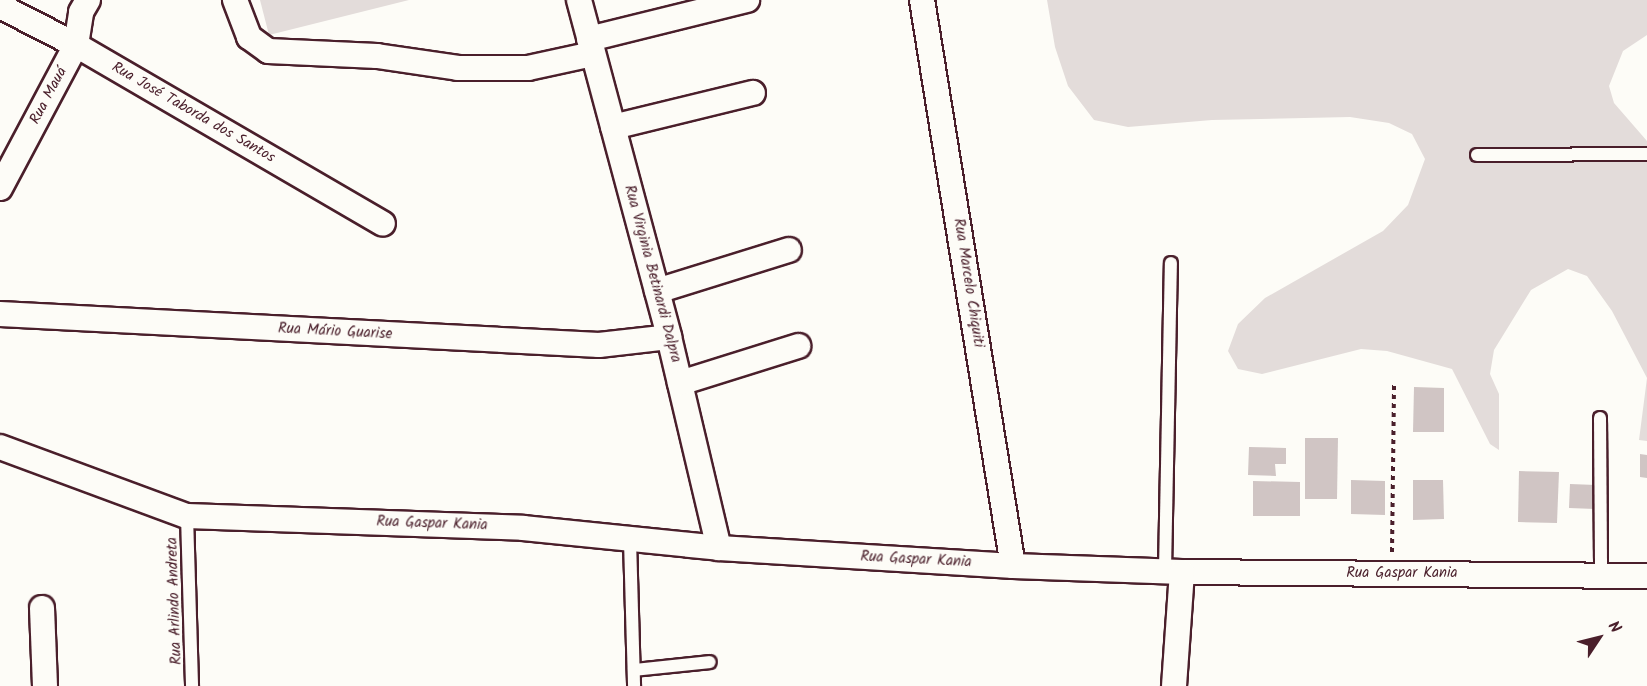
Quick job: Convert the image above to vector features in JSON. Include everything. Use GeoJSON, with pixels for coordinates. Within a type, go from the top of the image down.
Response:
{"type":"FeatureCollection","features":[{"type":"Feature","properties":{"kind":"street","name":"Rua Mauá"},"geometry":{"type":"LineString","coordinates":[[0,188],[76,45],[81,12],[88,0]]}},
{"type":"Feature","properties":{"kind":"street"},"geometry":{"type":"LineString","coordinates":[[235,0],[249,37],[267,51],[377,57],[458,68],[528,68],[590,46],[747,0]]}},
{"type":"Feature","properties":{"kind":"street","name":"Rua Virginia Betinardi Dalpra"},"geometry":{"type":"LineString","coordinates":[[579,0],[669,337],[719,548]]}},
{"type":"Feature","properties":{"kind":"street","name":"Rua Marcelo Chiquiti"},"geometry":{"type":"LineString","coordinates":[[922,0],[1013,566]]}},
{"type":"Feature","properties":{"kind":"street","name":"Rua José Taborda dos Santos"},"geometry":{"type":"LineString","coordinates":[[0,6],[76,45],[383,224]]}},
{"type":"Feature","properties":{"kind":"street"},"geometry":{"type":"LineString","coordinates":[[613,127],[753,93]]}},
{"type":"Feature","properties":{"kind":"street"},"geometry":{"type":"LineString","coordinates":[[657,291],[789,250]]}},
{"type":"Feature","properties":{"kind":"street","name":"Rua Mário Guarise"},"geometry":{"type":"LineString","coordinates":[[0,314],[599,345],[669,337]]}},
{"type":"Feature","properties":{"kind":"street"},"geometry":{"type":"LineString","coordinates":[[680,383],[798,346]]}},
{"type":"Feature","properties":{"kind":"street","name":"Rua Gaspar Kania"},"geometry":{"type":"LineString","coordinates":[[0,447],[187,516],[523,528],[719,548],[1013,566],[1174,571],[1647,576]]}},
{"type":"Feature","properties":{"kind":"street"},"geometry":{"type":"LineString","coordinates":[[1174,571],[1174,686]]}},
{"type":"Feature","properties":{"kind":"street"},"geometry":{"type":"LineString","coordinates":[[42,608],[45,686]]}},
{"type":"Feature","properties":{"kind":"lane"},"geometry":{"type":"LineString","coordinates":[[1477,155],[1647,154]]}},
{"type":"Feature","properties":{"kind":"lane"},"geometry":{"type":"LineString","coordinates":[[1171,263],[1174,571]]}},
{"type":"Feature","properties":{"kind":"lane"},"geometry":{"type":"LineString","coordinates":[[1600,418],[1601,575]]}},
{"type":"Feature","properties":{"kind":"lane","name":"Rua Arlindo Andreta"},"geometry":{"type":"LineString","coordinates":[[187,516],[192,686]]}},
{"type":"Feature","properties":{"kind":"lane"},"geometry":{"type":"LineString","coordinates":[[630,540],[634,686]]}},
{"type":"Feature","properties":{"kind":"lane"},"geometry":{"type":"LineString","coordinates":[[634,670],[710,662]]}},
{"type":"Feature","properties":{"kind":"path"},"geometry":{"type":"LineString","coordinates":[[1392,574],[1394,382]]}},
{"type":"Feature","properties":{"kind":"shaded area"},"geometry":{"type":"Polygon","coordinates":[[[260,0],[409,0],[269,35],[260,0]]]}},
{"type":"Feature","properties":{"kind":"shaded area"},"geometry":{"type":"Polygon","coordinates":[[[1047,0],[1647,0],[1647,35],[1623,51],[1609,86],[1614,103],[1647,141],[1647,378],[1612,311],[1587,276],[1568,269],[1531,290],[1494,350],[1490,374],[1499,394],[1499,450],[1490,444],[1452,369],[1387,351],[1361,349],[1262,374],[1238,369],[1228,351],[1238,324],[1265,298],[1383,231],[1408,205],[1425,159],[1412,134],[1389,123],[1350,117],[1212,120],[1128,127],[1094,120],[1068,86],[1055,47],[1047,0]]]}},
{"type":"Feature","properties":{"kind":"shaded area"},"geometry":{"type":"Polygon","coordinates":[[[1647,378],[1647,441],[1639,440],[1647,378]]]}},
{"type":"Feature","properties":{"kind":"building"},"geometry":{"type":"Polygon","coordinates":[[[1414,387],[1444,388],[1444,432],[1413,432],[1414,387]]]}},
{"type":"Feature","properties":{"kind":"building"},"geometry":{"type":"Polygon","coordinates":[[[1305,438],[1338,438],[1337,499],[1305,499],[1305,438]]]}},
{"type":"Feature","properties":{"kind":"building"},"geometry":{"type":"Polygon","coordinates":[[[1249,447],[1286,448],[1286,464],[1275,464],[1276,476],[1248,475],[1249,447]]]}},
{"type":"Feature","properties":{"kind":"building"},"geometry":{"type":"Polygon","coordinates":[[[1640,454],[1647,455],[1647,478],[1640,477],[1640,454]]]}},
{"type":"Feature","properties":{"kind":"building"},"geometry":{"type":"Polygon","coordinates":[[[1519,471],[1559,472],[1557,523],[1518,522],[1519,471]]]}},
{"type":"Feature","properties":{"kind":"building"},"geometry":{"type":"Polygon","coordinates":[[[1351,480],[1385,481],[1385,515],[1351,514],[1351,480]]]}},
{"type":"Feature","properties":{"kind":"building"},"geometry":{"type":"Polygon","coordinates":[[[1413,480],[1443,480],[1444,519],[1413,520],[1413,480]]]}},
{"type":"Feature","properties":{"kind":"building"},"geometry":{"type":"Polygon","coordinates":[[[1253,481],[1300,482],[1300,516],[1253,516],[1253,481]]]}},
{"type":"Feature","properties":{"kind":"building"},"geometry":{"type":"Polygon","coordinates":[[[1570,484],[1596,485],[1595,509],[1569,508],[1570,484]]]}}]}
